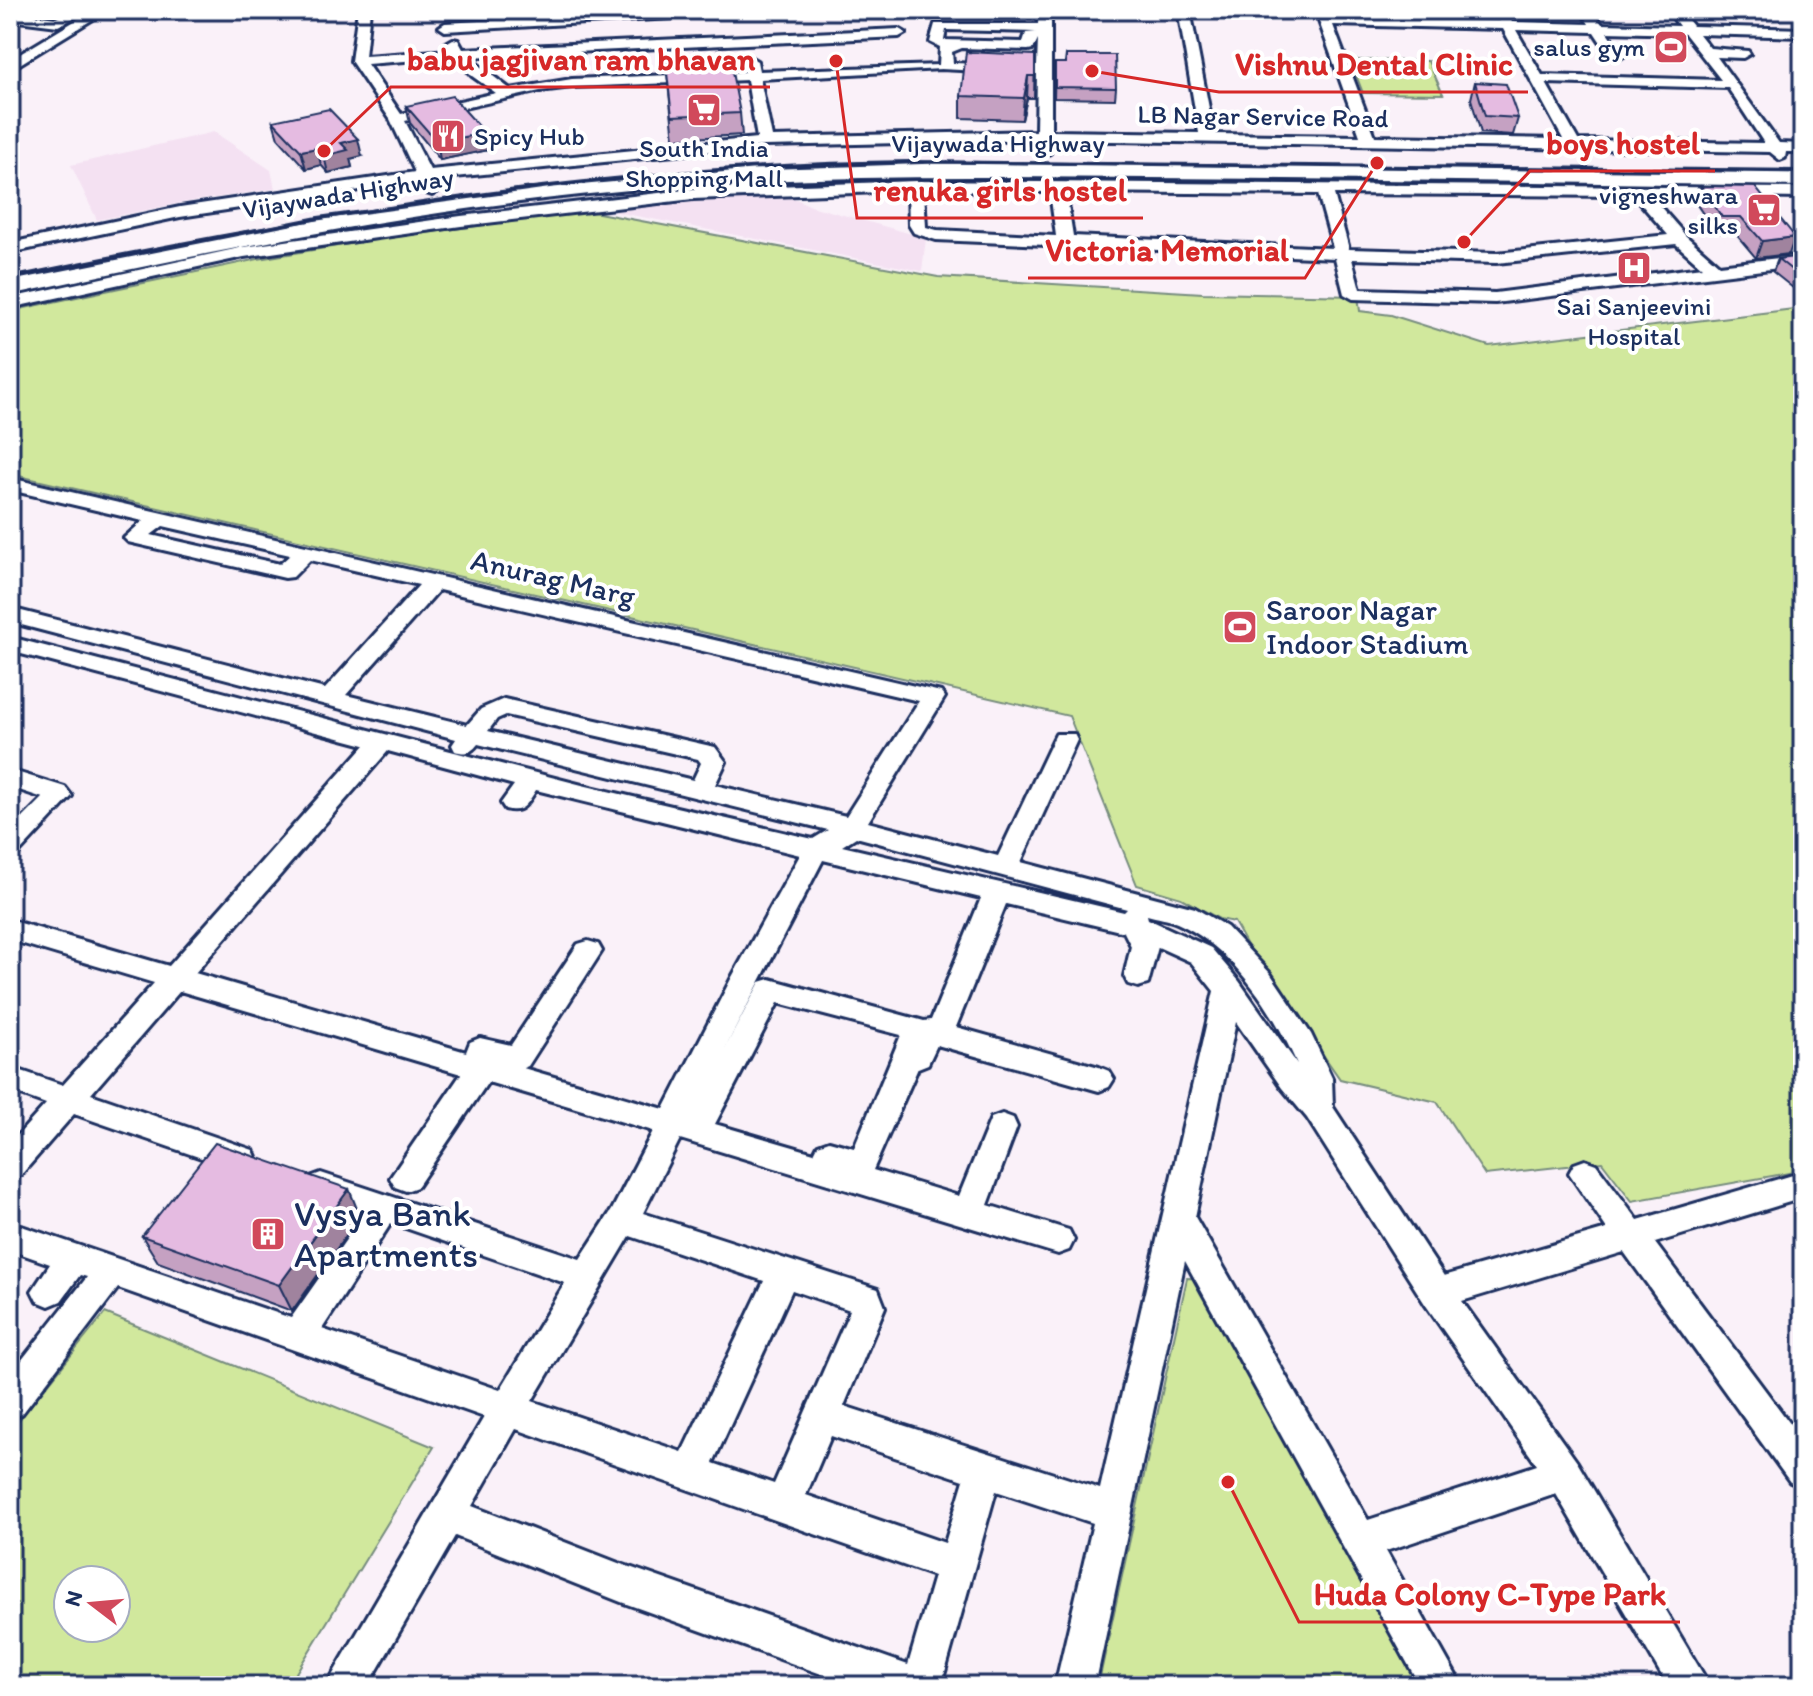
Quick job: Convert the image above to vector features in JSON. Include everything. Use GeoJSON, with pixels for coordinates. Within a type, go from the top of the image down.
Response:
{"type":"FeatureCollection","features":[{"type":"Feature","properties":{"kind":"highway","name":"Vijaywada Highway"},"geometry":{"type":"LineString","coordinates":[[10,287],[244,238],[769,155],[1043,144],[1658,168],[1803,179]]}},
{"type":"Feature","properties":{"kind":"highway","name":"Vijaywada Highway"},"geometry":{"type":"LineString","coordinates":[[671,171],[1021,178],[1658,168],[1791,154]]}},
{"type":"Feature","properties":{"kind":"highway","name":"Vijaywada Highway"},"geometry":{"type":"LineString","coordinates":[[10,266],[429,182],[632,175]]}},
{"type":"Feature","properties":{"kind":"street"},"geometry":{"type":"LineString","coordinates":[[364,10],[358,61],[397,119],[429,182]]}},
{"type":"Feature","properties":{"kind":"street"},"geometry":{"type":"LineString","coordinates":[[440,10],[457,53],[479,76],[509,95]]}},
{"type":"Feature","properties":{"kind":"street"},"geometry":{"type":"LineString","coordinates":[[445,27],[516,23],[544,15],[742,10],[765,142]]}},
{"type":"Feature","properties":{"kind":"street"},"geometry":{"type":"LineString","coordinates":[[1043,144],[1038,70],[1045,10]]}},
{"type":"Feature","properties":{"kind":"street"},"geometry":{"type":"LineString","coordinates":[[1184,10],[1208,140]]}},
{"type":"Feature","properties":{"kind":"street"},"geometry":{"type":"LineString","coordinates":[[1338,10],[1340,16],[1347,20],[1416,19],[1599,31],[1803,33]]}},
{"type":"Feature","properties":{"kind":"street"},"geometry":{"type":"LineString","coordinates":[[1370,142],[1324,16],[1491,23],[1483,10]]}},
{"type":"Feature","properties":{"kind":"street"},"geometry":{"type":"LineString","coordinates":[[1499,10],[1574,146]]}},
{"type":"Feature","properties":{"kind":"street"},"geometry":{"type":"LineString","coordinates":[[1586,10],[1617,56]]}},
{"type":"Feature","properties":{"kind":"street"},"geometry":{"type":"LineString","coordinates":[[1673,10],[1791,154]]}},
{"type":"Feature","properties":{"kind":"street"},"geometry":{"type":"LineString","coordinates":[[10,16],[58,22],[92,12]]}},
{"type":"Feature","properties":{"kind":"street"},"geometry":{"type":"LineString","coordinates":[[14,61],[92,12]]}},
{"type":"Feature","properties":{"kind":"street"},"geometry":{"type":"LineString","coordinates":[[1042,40],[944,26],[940,27],[937,42],[1028,46],[1031,36],[1042,40]]}},
{"type":"Feature","properties":{"kind":"street"},"geometry":{"type":"LineString","coordinates":[[358,61],[457,53],[899,33]]}},
{"type":"Feature","properties":{"kind":"street"},"geometry":{"type":"LineString","coordinates":[[1038,70],[952,68],[945,65],[948,48],[1042,40]]}},
{"type":"Feature","properties":{"kind":"street"},"geometry":{"type":"LineString","coordinates":[[1707,52],[1743,54]]}},
{"type":"Feature","properties":{"kind":"street"},"geometry":{"type":"LineString","coordinates":[[397,119],[572,83],[935,68]]}},
{"type":"Feature","properties":{"kind":"street"},"geometry":{"type":"LineString","coordinates":[[1536,79],[1732,84]]}},
{"type":"Feature","properties":{"kind":"street","name":"LB Nagar Service Road"},"geometry":{"type":"LineString","coordinates":[[10,248],[180,212],[765,142],[1043,144],[1208,140],[1574,146],[1791,154]]}},
{"type":"Feature","properties":{"kind":"street"},"geometry":{"type":"LineString","coordinates":[[10,303],[244,252],[461,221],[693,194],[916,186],[1021,178],[1057,187],[1803,193]]}},
{"type":"Feature","properties":{"kind":"street"},"geometry":{"type":"LineString","coordinates":[[916,186],[917,225],[927,233],[1343,256],[1496,258],[1680,239]]}},
{"type":"Feature","properties":{"kind":"street"},"geometry":{"type":"LineString","coordinates":[[1057,187],[1065,239]]}},
{"type":"Feature","properties":{"kind":"street"},"geometry":{"type":"LineString","coordinates":[[1325,189],[1353,294],[1495,298],[1657,283],[1803,260]]}},
{"type":"Feature","properties":{"kind":"street"},"geometry":{"type":"LineString","coordinates":[[1637,190],[1680,239],[1730,273]]}},
{"type":"Feature","properties":{"kind":"street","name":"Anurag Marg"},"geometry":{"type":"LineString","coordinates":[[10,484],[933,697],[852,827]]}},
{"type":"Feature","properties":{"kind":"street"},"geometry":{"type":"LineString","coordinates":[[10,508],[33,489]]}},
{"type":"Feature","properties":{"kind":"street"},"geometry":{"type":"LineString","coordinates":[[159,518],[135,538],[287,580],[306,552]]}},
{"type":"Feature","properties":{"kind":"street"},"geometry":{"type":"LineString","coordinates":[[331,697],[434,582]]}},
{"type":"Feature","properties":{"kind":"street"},"geometry":{"type":"LineString","coordinates":[[10,615],[473,735],[1006,867],[1136,913],[1201,955],[1229,989],[1292,1080],[1318,1109],[1437,1293],[1564,1474],[1690,1686]]}},
{"type":"Feature","properties":{"kind":"street"},"geometry":{"type":"LineString","coordinates":[[10,644],[530,781],[996,894],[1136,913],[1185,915],[1218,935],[1240,956],[1293,1030],[1318,1079],[1318,1109]]}},
{"type":"Feature","properties":{"kind":"street"},"geometry":{"type":"LineString","coordinates":[[175,686],[201,663]]}},
{"type":"Feature","properties":{"kind":"street"},"geometry":{"type":"LineString","coordinates":[[452,761],[489,714],[504,707],[699,750],[711,756],[714,762],[700,790]]}},
{"type":"Feature","properties":{"kind":"street"},"geometry":{"type":"LineString","coordinates":[[1006,867],[1065,740]]}},
{"type":"Feature","properties":{"kind":"street"},"geometry":{"type":"LineString","coordinates":[[10,1166],[381,743]]}},
{"type":"Feature","properties":{"kind":"street"},"geometry":{"type":"LineString","coordinates":[[10,778],[59,796],[10,847]]}},
{"type":"Feature","properties":{"kind":"street"},"geometry":{"type":"LineString","coordinates":[[514,803],[530,781]]}},
{"type":"Feature","properties":{"kind":"street"},"geometry":{"type":"LineString","coordinates":[[691,1124],[746,977],[816,850],[852,827]]}},
{"type":"Feature","properties":{"kind":"street"},"geometry":{"type":"LineString","coordinates":[[945,1020],[996,894]]}},
{"type":"Feature","properties":{"kind":"street"},"geometry":{"type":"LineString","coordinates":[[1136,913],[1145,946],[1138,976]]}},
{"type":"Feature","properties":{"kind":"street"},"geometry":{"type":"LineString","coordinates":[[10,930],[175,978],[422,1040],[508,1058],[518,1058],[588,951]]}},
{"type":"Feature","properties":{"kind":"street"},"geometry":{"type":"LineString","coordinates":[[1075,1686],[1229,989]]}},
{"type":"Feature","properties":{"kind":"street"},"geometry":{"type":"LineString","coordinates":[[346,1686],[587,1276],[691,1124],[770,990],[916,1029],[916,1038],[864,1160],[859,1162],[691,1124],[481,1068],[422,1040]]}},
{"type":"Feature","properties":{"kind":"street"},"geometry":{"type":"LineString","coordinates":[[863,1180],[929,1031],[1099,1079]]}},
{"type":"Feature","properties":{"kind":"street"},"geometry":{"type":"LineString","coordinates":[[406,1178],[481,1068]]}},
{"type":"Feature","properties":{"kind":"street"},"geometry":{"type":"LineString","coordinates":[[10,1079],[587,1276]]}},
{"type":"Feature","properties":{"kind":"street"},"geometry":{"type":"LineString","coordinates":[[691,1124],[1058,1240]]}},
{"type":"Feature","properties":{"kind":"street"},"geometry":{"type":"LineString","coordinates":[[969,1212],[1002,1127]]}},
{"type":"Feature","properties":{"kind":"street"},"geometry":{"type":"LineString","coordinates":[[1585,1173],[1803,1470]]}},
{"type":"Feature","properties":{"kind":"street"},"geometry":{"type":"LineString","coordinates":[[1437,1293],[1803,1185]]}},
{"type":"Feature","properties":{"kind":"street"},"geometry":{"type":"LineString","coordinates":[[623,1220],[866,1300],[868,1307],[783,1505]]}},
{"type":"Feature","properties":{"kind":"street"},"geometry":{"type":"LineString","coordinates":[[1180,1221],[1442,1686]]}},
{"type":"Feature","properties":{"kind":"street"},"geometry":{"type":"LineString","coordinates":[[298,1337],[375,1224]]}},
{"type":"Feature","properties":{"kind":"street"},"geometry":{"type":"LineString","coordinates":[[10,1236],[958,1566]]}},
{"type":"Feature","properties":{"kind":"street"},"geometry":{"type":"LineString","coordinates":[[49,1291],[74,1258]]}},
{"type":"Feature","properties":{"kind":"street"},"geometry":{"type":"LineString","coordinates":[[10,1402],[112,1271]]}},
{"type":"Feature","properties":{"kind":"street"},"geometry":{"type":"LineString","coordinates":[[690,1474],[784,1273]]}},
{"type":"Feature","properties":{"kind":"street"},"geometry":{"type":"LineString","coordinates":[[822,1416],[1114,1512]]}},
{"type":"Feature","properties":{"kind":"street"},"geometry":{"type":"LineString","coordinates":[[921,1686],[985,1468]]}},
{"type":"Feature","properties":{"kind":"street"},"geometry":{"type":"LineString","coordinates":[[1359,1541],[1564,1474]]}},
{"type":"Feature","properties":{"kind":"street"},"geometry":{"type":"LineString","coordinates":[[446,1514],[621,1583],[910,1686]]}},
{"type":"Feature","properties":{"kind":"shaded area"},"geometry":{"type":"Polygon","coordinates":[[[214,132],[271,170],[275,189],[97,220],[71,165],[214,132]]]}},
{"type":"Feature","properties":{"kind":"shaded area"},"geometry":{"type":"Polygon","coordinates":[[[785,194],[811,206],[926,238],[922,271],[595,208],[692,198],[785,194]]]}},
{"type":"Feature","properties":{"kind":"green space"},"geometry":{"type":"Polygon","coordinates":[[[1350,60],[1428,61],[1443,94],[1363,93],[1350,60]]]}},
{"type":"Feature","properties":{"kind":"green space","name":"Saroor Nagar Indoor Stadium"},"geometry":{"type":"Polygon","coordinates":[[[588,211],[938,277],[1203,293],[1358,296],[1360,311],[1391,315],[1489,346],[1803,308],[1803,1167],[1795,1172],[1632,1201],[1602,1162],[1485,1175],[1437,1102],[1340,1079],[1234,922],[1219,919],[1181,898],[1137,885],[1069,716],[10,474],[10,311],[258,259],[588,211]]]}},
{"type":"Feature","properties":{"kind":"green space"},"geometry":{"type":"Polygon","coordinates":[[[1187,1278],[1207,1279],[1422,1686],[1098,1686],[1187,1278]]]}},
{"type":"Feature","properties":{"kind":"green space"},"geometry":{"type":"Polygon","coordinates":[[[105,1313],[434,1447],[288,1686],[10,1686],[10,1431],[105,1313]]]}},
{"type":"Feature","properties":{"kind":"building"},"geometry":{"type":"Polygon","coordinates":[[[966,52],[1035,55],[1035,76],[1028,76],[1024,98],[961,96],[966,52]]]}},
{"type":"Feature","properties":{"kind":"building"},"geometry":{"type":"Polygon","coordinates":[[[1066,55],[1115,55],[1116,88],[1055,87],[1055,63],[1066,63],[1066,55]]]}},
{"type":"Feature","properties":{"kind":"building"},"geometry":{"type":"Polygon","coordinates":[[[730,62],[740,113],[672,116],[666,64],[730,62]]]}},
{"type":"Feature","properties":{"kind":"building"},"geometry":{"type":"Polygon","coordinates":[[[1475,82],[1506,84],[1518,118],[1485,116],[1475,82]]]}},
{"type":"Feature","properties":{"kind":"building"},"geometry":{"type":"Polygon","coordinates":[[[452,96],[485,133],[437,142],[406,106],[452,96]]]}},
{"type":"Feature","properties":{"kind":"building"},"geometry":{"type":"Polygon","coordinates":[[[329,109],[358,139],[341,143],[348,150],[324,156],[317,148],[301,151],[273,121],[329,109]]]}},
{"type":"Feature","properties":{"kind":"building"},"geometry":{"type":"Polygon","coordinates":[[[1701,186],[1755,187],[1795,237],[1762,241],[1741,217],[1722,217],[1701,186]]]}},
{"type":"Feature","properties":{"kind":"building"},"geometry":{"type":"Polygon","coordinates":[[[1803,256],[1803,279],[1778,259],[1803,256]]]}},
{"type":"Feature","properties":{"kind":"building","name":"Vysya Bank Apartments"},"geometry":{"type":"Polygon","coordinates":[[[215,1143],[349,1189],[279,1285],[142,1236],[215,1143]]]}},
{"type":"Feature","properties":{"kind":"railway"},"geometry":{"type":"LineString","coordinates":[[414,205],[553,186],[751,168],[937,162],[1803,172]]}},
{"type":"Feature","properties":{"kind":"railway"},"geometry":{"type":"LineString","coordinates":[[10,279],[318,218],[429,203]]}},
{"type":"Feature","properties":{"kind":"place","name":"salus gym"},"geometry":{"type":"Point","coordinates":[1671,47]}},
{"type":"Feature","properties":{"kind":"place","name":"renuka girls hostel"},"geometry":{"type":"Point","coordinates":[836,61]}},
{"type":"Feature","properties":{"kind":"place","name":"Vishnu Dental Clinic"},"geometry":{"type":"Point","coordinates":[1092,71]}},
{"type":"Feature","properties":{"kind":"place","name":"South India Shopping Mall"},"geometry":{"type":"Point","coordinates":[704,110]}},
{"type":"Feature","properties":{"kind":"place","name":"Spicy Hub"},"geometry":{"type":"Point","coordinates":[448,136]}},
{"type":"Feature","properties":{"kind":"place","name":"babu jagjivan ram bhavan"},"geometry":{"type":"Point","coordinates":[324,151]}},
{"type":"Feature","properties":{"kind":"place","name":"Victoria Memorial"},"geometry":{"type":"Point","coordinates":[1377,163]}},
{"type":"Feature","properties":{"kind":"place","name":"vigneshwara silks"},"geometry":{"type":"Point","coordinates":[1764,210]}},
{"type":"Feature","properties":{"kind":"place","name":"boys hostel"},"geometry":{"type":"Point","coordinates":[1464,242]}},
{"type":"Feature","properties":{"kind":"place","name":"Sai Sanjeevini Hospital"},"geometry":{"type":"Point","coordinates":[1634,268]}},
{"type":"Feature","properties":{"kind":"place","name":"Saroor Nagar Indoor Stadium"},"geometry":{"type":"Point","coordinates":[1240,627]}},
{"type":"Feature","properties":{"kind":"place","name":"Vysya Bank Apartments"},"geometry":{"type":"Point","coordinates":[268,1234]}},
{"type":"Feature","properties":{"kind":"place","name":"Huda Colony C-Type Park"},"geometry":{"type":"Point","coordinates":[1228,1482]}}]}
